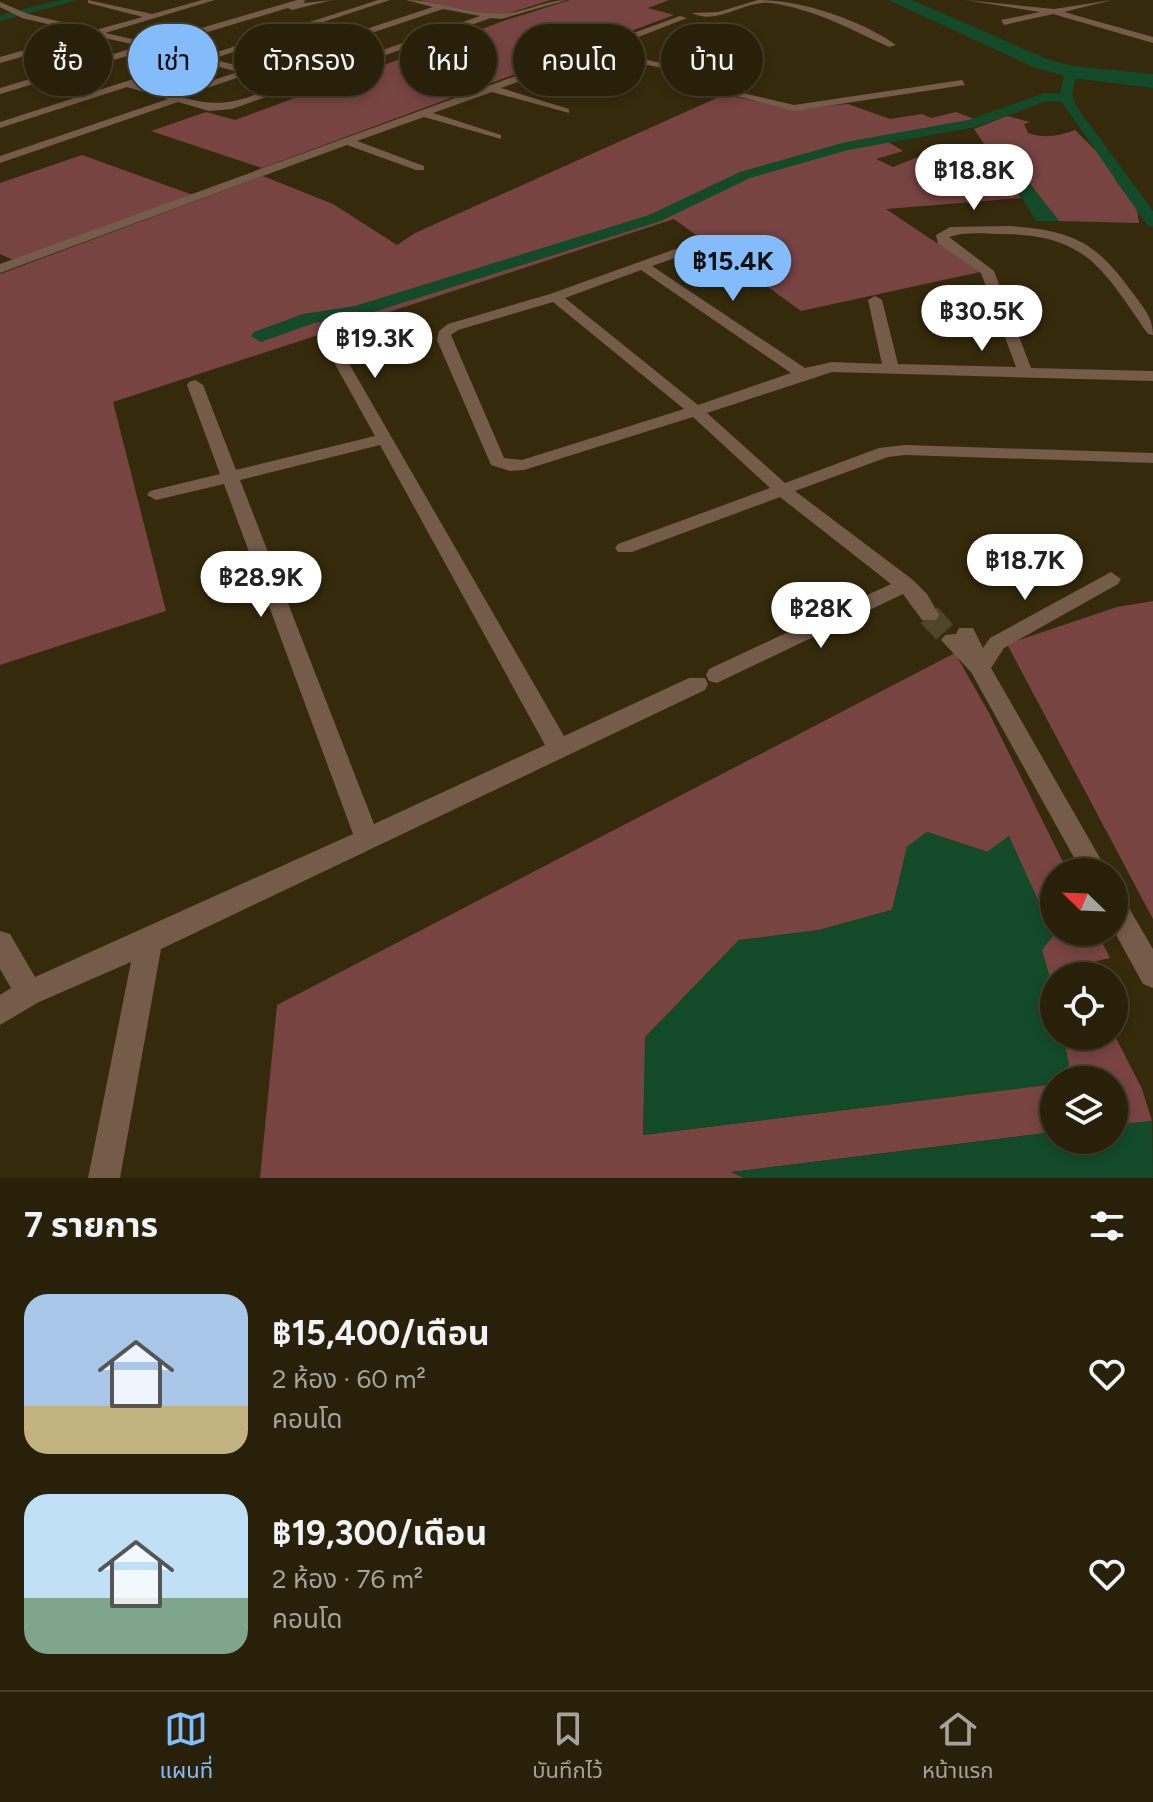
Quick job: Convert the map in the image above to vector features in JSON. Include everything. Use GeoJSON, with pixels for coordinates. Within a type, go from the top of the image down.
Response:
{"type":"FeatureCollection","features":[{"type":"Feature","properties":{"kind":"street"},"geometry":{"type":"LineString","coordinates":[[112,28],[211,0]]}},
{"type":"Feature","properties":{"kind":"street"},"geometry":{"type":"LineString","coordinates":[[218,25],[301,0],[314,3]]}},
{"type":"Feature","properties":{"kind":"street"},"geometry":{"type":"LineString","coordinates":[[233,21],[328,0]]}},
{"type":"Feature","properties":{"kind":"street"},"geometry":{"type":"LineString","coordinates":[[218,54],[386,0]]}},
{"type":"Feature","properties":{"kind":"street"},"geometry":{"type":"LineString","coordinates":[[410,0],[490,15],[512,15],[563,0]]}},
{"type":"Feature","properties":{"kind":"street"},"geometry":{"type":"LineString","coordinates":[[732,0],[696,13],[716,15],[767,0],[816,10],[892,45]]}},
{"type":"Feature","properties":{"kind":"street"},"geometry":{"type":"LineString","coordinates":[[969,0],[1052,11],[1153,40]]}},
{"type":"Feature","properties":{"kind":"street"},"geometry":{"type":"LineString","coordinates":[[1004,22],[1108,0]]}},
{"type":"Feature","properties":{"kind":"street"},"geometry":{"type":"LineString","coordinates":[[91,1],[152,17]]}},
{"type":"Feature","properties":{"kind":"street"},"geometry":{"type":"LineString","coordinates":[[0,4],[25,16],[58,24]]}},
{"type":"Feature","properties":{"kind":"street"},"geometry":{"type":"LineString","coordinates":[[384,26],[443,6]]}},
{"type":"Feature","properties":{"kind":"street"},"geometry":{"type":"LineString","coordinates":[[384,53],[490,15]]}},
{"type":"Feature","properties":{"kind":"street"},"geometry":{"type":"LineString","coordinates":[[645,32],[683,18]]}},
{"type":"Feature","properties":{"kind":"street"},"geometry":{"type":"LineString","coordinates":[[15,47],[24,50]]}},
{"type":"Feature","properties":{"kind":"street"},"geometry":{"type":"LineString","coordinates":[[0,91],[128,52]]}},
{"type":"Feature","properties":{"kind":"street"},"geometry":{"type":"LineString","coordinates":[[0,60],[24,53]]}},
{"type":"Feature","properties":{"kind":"street"},"geometry":{"type":"LineString","coordinates":[[0,160],[234,76]]}},
{"type":"Feature","properties":{"kind":"street"},"geometry":{"type":"LineString","coordinates":[[741,96],[774,105],[802,108],[962,83]]}},
{"type":"Feature","properties":{"kind":"street"},"geometry":{"type":"LineString","coordinates":[[0,125],[126,84],[209,108],[228,107],[261,96]]}},
{"type":"Feature","properties":{"kind":"street"},"geometry":{"type":"LineString","coordinates":[[497,90],[565,111]]}},
{"type":"Feature","properties":{"kind":"street"},"geometry":{"type":"LineString","coordinates":[[0,269],[468,96]]}},
{"type":"Feature","properties":{"kind":"street"},"geometry":{"type":"LineString","coordinates":[[422,113],[497,137]]}},
{"type":"Feature","properties":{"kind":"street"},"geometry":{"type":"LineString","coordinates":[[346,141],[420,168]]}},
{"type":"Feature","properties":{"kind":"street"},"geometry":{"type":"LineString","coordinates":[[1026,374],[987,271],[943,241],[942,235],[950,231],[1029,230],[1070,242],[1103,262],[1153,331]]}},
{"type":"Feature","properties":{"kind":"street"},"geometry":{"type":"LineString","coordinates":[[695,246],[555,297],[453,327],[444,334],[497,461],[510,466],[524,465],[832,367],[1153,376]]}},
{"type":"Feature","properties":{"kind":"street"},"geometry":{"type":"LineString","coordinates":[[642,265],[803,374]]}},
{"type":"Feature","properties":{"kind":"street"},"geometry":{"type":"LineString","coordinates":[[0,1011],[29,993],[149,941],[707,680],[924,602],[781,489],[696,411],[555,297]]}},
{"type":"Feature","properties":{"kind":"street"},"geometry":{"type":"LineString","coordinates":[[875,300],[891,369]]}},
{"type":"Feature","properties":{"kind":"street"},"geometry":{"type":"LineString","coordinates":[[329,341],[559,748]]}},
{"type":"Feature","properties":{"kind":"street"},"geometry":{"type":"LineString","coordinates":[[195,385],[367,839]]}},
{"type":"Feature","properties":{"kind":"street"},"geometry":{"type":"LineString","coordinates":[[156,495],[385,439]]}},
{"type":"Feature","properties":{"kind":"street"},"geometry":{"type":"LineString","coordinates":[[625,548],[885,452],[905,450],[1153,458]]}},
{"type":"Feature","properties":{"kind":"street"},"geometry":{"type":"LineString","coordinates":[[980,668],[997,643],[1111,579]]}},
{"type":"Feature","properties":{"kind":"street"},"geometry":{"type":"LineString","coordinates":[[959,637],[964,656],[980,668],[1087,858]]}},
{"type":"Feature","properties":{"kind":"street"},"geometry":{"type":"LineString","coordinates":[[1128,931],[1153,975]]}},
{"type":"Feature","properties":{"kind":"street"},"geometry":{"type":"LineString","coordinates":[[104,1178],[149,941]]}},
{"type":"Feature","properties":{"kind":"street"},"geometry":{"type":"LineString","coordinates":[[0,943],[29,993]]}},
{"type":"Feature","properties":{"kind":"shaded area"},"geometry":{"type":"Polygon","coordinates":[[[419,0],[551,0],[506,14],[491,15],[419,0]]]}},
{"type":"Feature","properties":{"kind":"shaded area"},"geometry":{"type":"Polygon","coordinates":[[[570,0],[669,0],[648,8],[674,15],[645,26],[513,24],[513,75],[497,81],[495,24],[570,0]]]}},
{"type":"Feature","properties":{"kind":"shaded area"},"geometry":{"type":"Polygon","coordinates":[[[400,59],[400,96],[456,96],[262,168],[151,131],[206,112],[235,120],[300,96],[384,96],[384,65],[400,59]]]}},
{"type":"Feature","properties":{"kind":"shaded area"},"geometry":{"type":"Polygon","coordinates":[[[731,96],[793,109],[848,104],[890,119],[922,114],[931,118],[956,112],[982,122],[887,141],[903,151],[876,159],[893,167],[918,157],[987,148],[974,129],[1007,116],[1030,122],[1024,124],[1028,133],[1034,135],[1052,136],[1075,130],[1113,168],[1116,181],[1137,209],[1139,223],[1059,221],[1005,152],[994,152],[1021,198],[886,209],[980,272],[801,311],[674,219],[113,402],[166,611],[0,665],[0,274],[263,176],[333,204],[397,245],[415,233],[719,97],[731,96]]]}},
{"type":"Feature","properties":{"kind":"shaded area"},"geometry":{"type":"Polygon","coordinates":[[[994,151],[1005,152],[1059,221],[1036,221],[994,151]]]}},
{"type":"Feature","properties":{"kind":"shaded area"},"geometry":{"type":"Polygon","coordinates":[[[82,155],[193,195],[13,260],[0,254],[0,183],[82,155]]]}},
{"type":"Feature","properties":{"kind":"shaded area"},"geometry":{"type":"Polygon","coordinates":[[[1153,601],[1153,919],[1128,872],[1128,858],[1121,858],[1007,644],[1117,607],[1153,601]]]}},
{"type":"Feature","properties":{"kind":"shaded area"},"geometry":{"type":"Polygon","coordinates":[[[955,653],[989,713],[1061,858],[1040,858],[1040,943],[1009,836],[988,852],[927,832],[907,847],[892,910],[819,930],[739,940],[646,1037],[643,1135],[1040,1086],[1040,1134],[732,1172],[744,1178],[260,1178],[277,1005],[955,653]]]}},
{"type":"Feature","properties":{"kind":"shaded area"},"geometry":{"type":"Polygon","coordinates":[[[927,832],[987,852],[1009,836],[1040,904],[1040,946],[1045,946],[1042,950],[1045,962],[1040,962],[1040,1050],[1066,1050],[1069,1065],[1040,1066],[1040,1086],[643,1135],[645,1037],[739,940],[819,930],[892,910],[907,847],[927,832]]]}},
{"type":"Feature","properties":{"kind":"shaded area"},"geometry":{"type":"Polygon","coordinates":[[[1041,946],[1104,946],[1110,958],[1092,962],[1045,962],[1041,946]]]}},
{"type":"Feature","properties":{"kind":"shaded area"},"geometry":{"type":"Polygon","coordinates":[[[1066,1050],[1122,1050],[1142,1089],[1152,1121],[1128,1124],[1128,1066],[1068,1066],[1066,1050]]]}},
{"type":"Feature","properties":{"kind":"shaded area"},"geometry":{"type":"Polygon","coordinates":[[[1152,1121],[1153,1178],[744,1178],[731,1172],[1040,1134],[1040,1154],[1128,1154],[1128,1124],[1152,1121]]]}},
{"type":"Feature","properties":{"kind":"waterway"},"geometry":{"type":"LineString","coordinates":[[0,18],[73,0]]}},
{"type":"Feature","properties":{"kind":"waterway"},"geometry":{"type":"LineString","coordinates":[[897,0],[1040,63],[1071,72],[1153,81]]}},
{"type":"Feature","properties":{"kind":"waterway"},"geometry":{"type":"LineString","coordinates":[[1071,72],[1066,95],[1070,106],[1153,222]]}},
{"type":"Feature","properties":{"kind":"waterway"},"geometry":{"type":"LineString","coordinates":[[261,336],[310,318],[357,311],[655,218],[745,175],[846,146],[971,124],[1045,97],[1067,98]]}},
{"type":"Feature","properties":{"kind":"tunnel"},"geometry":{"type":"LineString","coordinates":[[929,615],[952,640]]}}]}
